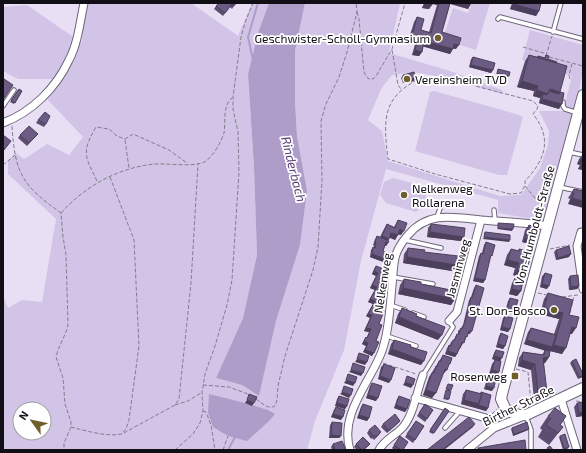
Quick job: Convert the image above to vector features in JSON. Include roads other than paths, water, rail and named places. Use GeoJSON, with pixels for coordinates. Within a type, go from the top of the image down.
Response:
{"type":"FeatureCollection","features":[{"type":"Feature","properties":{"kind":"street"},"geometry":{"type":"LineString","coordinates":[[6,122],[43,97],[58,80],[70,60],[74,49],[84,3]]}},
{"type":"Feature","properties":{"kind":"street","name":"Von-Humboldt-Straße"},"geometry":{"type":"LineString","coordinates":[[526,415],[519,415],[506,410],[501,399],[547,226],[579,116],[583,95]]}},
{"type":"Feature","properties":{"kind":"street","name":"Nelkenweg"},"geometry":{"type":"LineString","coordinates":[[350,450],[348,431],[354,408],[382,352],[386,335],[395,259],[404,240],[418,224],[437,217],[495,220],[547,226]]}},
{"type":"Feature","properties":{"kind":"street","name":"Jasminweg"},"geometry":{"type":"LineString","coordinates":[[449,320],[457,312],[481,220]]}},
{"type":"Feature","properties":{"kind":"street"},"geometry":{"type":"LineString","coordinates":[[582,232],[577,246],[582,291]]}},
{"type":"Feature","properties":{"kind":"street"},"geometry":{"type":"LineString","coordinates":[[379,450],[387,439],[397,432],[408,420],[423,375]]}},
{"type":"Feature","properties":{"kind":"street","name":"Birther Straße"},"geometry":{"type":"LineString","coordinates":[[467,450],[494,428],[526,415],[583,388]]}},
{"type":"Feature","properties":{"kind":"street"},"geometry":{"type":"LineString","coordinates":[[415,398],[486,418],[494,428]]}},
{"type":"Feature","properties":{"kind":"street"},"geometry":{"type":"LineString","coordinates":[[561,399],[577,450]]}},
{"type":"Feature","properties":{"kind":"lane"},"geometry":{"type":"LineString","coordinates":[[553,32],[561,3]]}},
{"type":"Feature","properties":{"kind":"lane"},"geometry":{"type":"LineString","coordinates":[[498,20],[500,17],[513,23],[583,40]]}},
{"type":"Feature","properties":{"kind":"lane"},"geometry":{"type":"LineString","coordinates":[[3,106],[14,90]]}},
{"type":"Feature","properties":{"kind":"lane"},"geometry":{"type":"LineString","coordinates":[[563,102],[565,109],[579,116]]}},
{"type":"Feature","properties":{"kind":"lane"},"geometry":{"type":"LineString","coordinates":[[568,152],[583,155]]}},
{"type":"Feature","properties":{"kind":"lane"},"geometry":{"type":"LineString","coordinates":[[558,187],[583,192]]}},
{"type":"Feature","properties":{"kind":"lane"},"geometry":{"type":"LineString","coordinates":[[437,217],[442,203]]}},
{"type":"Feature","properties":{"kind":"lane"},"geometry":{"type":"LineString","coordinates":[[494,210],[495,220]]}},
{"type":"Feature","properties":{"kind":"lane"},"geometry":{"type":"LineString","coordinates":[[404,240],[440,248]]}},
{"type":"Feature","properties":{"kind":"lane"},"geometry":{"type":"LineString","coordinates":[[392,277],[432,284]]}},
{"type":"Feature","properties":{"kind":"lane"},"geometry":{"type":"LineString","coordinates":[[389,305],[424,317]]}},
{"type":"Feature","properties":{"kind":"lane"},"geometry":{"type":"LineString","coordinates":[[423,375],[453,327],[449,320]]}},
{"type":"Feature","properties":{"kind":"lane"},"geometry":{"type":"LineString","coordinates":[[386,335],[416,346]]}},
{"type":"Feature","properties":{"kind":"lane"},"geometry":{"type":"LineString","coordinates":[[445,428],[460,411]]}},
{"type":"Feature","properties":{"kind":"lane"},"geometry":{"type":"LineString","coordinates":[[526,415],[531,430],[531,450]]}},
{"type":"Feature","properties":{"kind":"water"},"geometry":{"type":"Polygon","coordinates":[[[269,3],[305,3],[295,51],[295,101],[297,136],[307,191],[300,245],[276,321],[259,396],[242,385],[216,378],[243,318],[257,255],[254,167],[248,74],[259,30],[269,3]]]}},
{"type":"Feature","properties":{"kind":"water"},"geometry":{"type":"Polygon","coordinates":[[[209,394],[245,403],[268,410],[275,414],[247,441],[228,436],[213,427],[208,413],[209,394]]]}},
{"type":"Feature","properties":{"kind":"waterway","name":"Rinderbach"},"geometry":{"type":"LineString","coordinates":[[253,60],[248,37],[258,3]]}},
{"type":"Feature","properties":{"kind":"waterway","name":"Rinderbach"},"geometry":{"type":"LineString","coordinates":[[228,450],[235,437]]}},
{"type":"Feature","properties":{"kind":"place","name":"Geschwister-Scholl-Gymnasium"},"geometry":{"type":"Point","coordinates":[438,38]}},
{"type":"Feature","properties":{"kind":"place","name":"Vereinsheim TVD"},"geometry":{"type":"Point","coordinates":[407,79]}},
{"type":"Feature","properties":{"kind":"place","name":"Nelkenweg Rollarena"},"geometry":{"type":"Point","coordinates":[404,195]}},
{"type":"Feature","properties":{"kind":"place","name":"St. Don-Bosco"},"geometry":{"type":"Point","coordinates":[554,310]}},
{"type":"Feature","properties":{"kind":"place","name":"Rosenweg"},"geometry":{"type":"Point","coordinates":[515,376]}}]}
